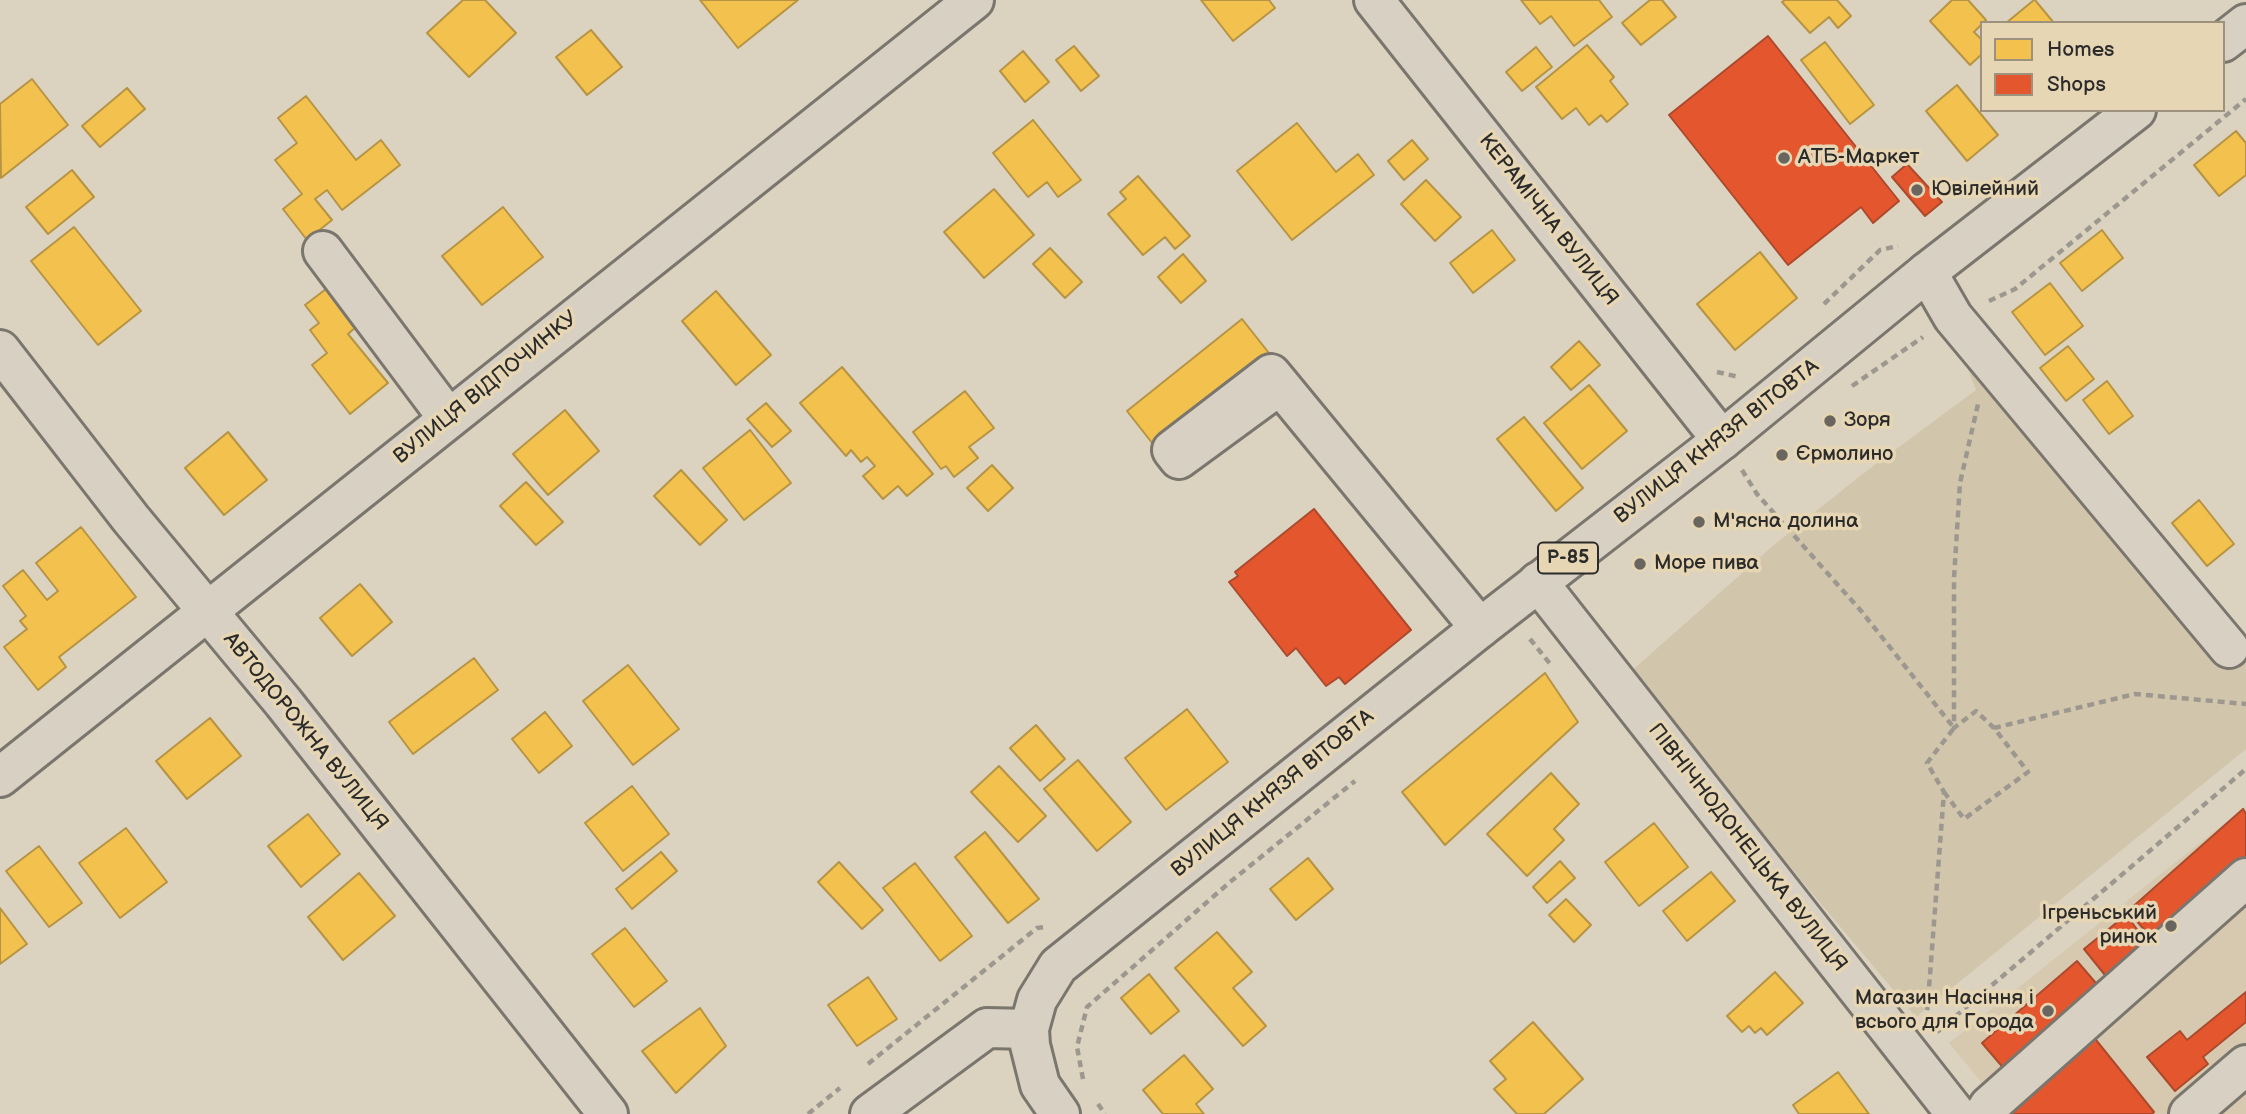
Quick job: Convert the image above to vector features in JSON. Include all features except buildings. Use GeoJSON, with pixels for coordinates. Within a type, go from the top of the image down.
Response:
{"type":"FeatureCollection","features":[{"type":"Feature","properties":{"kind":"street","name":"ВУЛИЦЯ ВІДПОЧИНКУ"},"geometry":{"type":"LineString","coordinates":[[0,777],[974,0]]}},
{"type":"Feature","properties":{"kind":"street","name":"КЕРАМІЧНА ВУЛИЦЯ"},"geometry":{"type":"LineString","coordinates":[[1374,0],[1730,452]]}},
{"type":"Feature","properties":{"kind":"street"},"geometry":{"type":"LineString","coordinates":[[2225,40],[2246,23]]}},
{"type":"Feature","properties":{"kind":"street","name":"ВУЛИЦЯ КНЯЗЯ ВІТОВТА"},"geometry":{"type":"LineString","coordinates":[[1060,1114],[1040,1085],[1030,1045],[1029,1029],[1037,1000],[1058,966],[1538,582],[1730,452],[1916,258],[2133,112]]}},
{"type":"Feature","properties":{"kind":"street"},"geometry":{"type":"LineString","coordinates":[[323,251],[448,418]]}},
{"type":"Feature","properties":{"kind":"street"},"geometry":{"type":"LineString","coordinates":[[1916,258],[1953,317],[2234,652]]}},
{"type":"Feature","properties":{"kind":"street","name":"АВТОДОРОЖНА ВУЛИЦЯ"},"geometry":{"type":"LineString","coordinates":[[0,350],[131,519],[283,702],[608,1114]]}},
{"type":"Feature","properties":{"kind":"street"},"geometry":{"type":"LineString","coordinates":[[1280,385],[1480,628]]}},
{"type":"Feature","properties":{"kind":"street","name":"ПІВНІЧНОДОНЕЦЬКА ВУЛИЦЯ"},"geometry":{"type":"LineString","coordinates":[[1538,582],[1956,1114]]}},
{"type":"Feature","properties":{"kind":"street"},"geometry":{"type":"LineString","coordinates":[[1984,1114],[1989,1106],[2246,878]]}},
{"type":"Feature","properties":{"kind":"street"},"geometry":{"type":"LineString","coordinates":[[870,1114],[986,1028],[1029,1029]]}},
{"type":"Feature","properties":{"kind":"street"},"geometry":{"type":"LineString","coordinates":[[2189,1114],[2246,1065]]}},
{"type":"Feature","properties":{"kind":"path"},"geometry":{"type":"LineString","coordinates":[[1953,317],[2015,289],[2246,99]]}},
{"type":"Feature","properties":{"kind":"path"},"geometry":{"type":"LineString","coordinates":[[1823,305],[1880,250],[1916,258]]}},
{"type":"Feature","properties":{"kind":"path"},"geometry":{"type":"LineString","coordinates":[[1659,361],[1740,377]]}},
{"type":"Feature","properties":{"kind":"path"},"geometry":{"type":"LineString","coordinates":[[1954,728],[1954,578],[1960,483],[1979,397]]}},
{"type":"Feature","properties":{"kind":"path"},"geometry":{"type":"LineString","coordinates":[[1730,452],[1757,494],[1862,612],[1954,728]]}},
{"type":"Feature","properties":{"kind":"path"},"geometry":{"type":"LineString","coordinates":[[1519,647],[1563,612]]}},
{"type":"Feature","properties":{"kind":"path"},"geometry":{"type":"LineString","coordinates":[[1994,728],[2135,694],[2246,704]]}},
{"type":"Feature","properties":{"kind":"path"},"geometry":{"type":"LineString","coordinates":[[1976,711],[1994,728],[2028,772],[1964,819],[1927,762],[1954,728],[1976,711]]}},
{"type":"Feature","properties":{"kind":"path"},"geometry":{"type":"LineString","coordinates":[[1932,1036],[2246,769]]}},
{"type":"Feature","properties":{"kind":"path"},"geometry":{"type":"LineString","coordinates":[[1077,1047],[1087,1007],[1230,882],[1359,778]]}},
{"type":"Feature","properties":{"kind":"path"},"geometry":{"type":"LineString","coordinates":[[1929,1022],[1926,1009],[1929,999],[1944,792]]}},
{"type":"Feature","properties":{"kind":"path"},"geometry":{"type":"LineString","coordinates":[[858,1073],[1037,928]]}},
{"type":"Feature","properties":{"kind":"path"},"geometry":{"type":"LineString","coordinates":[[808,1114],[848,1081]]}},
{"type":"Feature","properties":{"kind":"shaded area"},"geometry":{"type":"Polygon","coordinates":[[[1956,339],[2246,648],[2246,749],[1916,1017],[1628,674],[1774,545],[1860,476],[1976,390],[1956,339]]]}},
{"type":"Feature","properties":{"kind":"shaded area","name":"Ігреньський ринок"},"geometry":{"type":"Polygon","coordinates":[[[2246,806],[2246,1114],[2008,1114],[1949,1043],[2246,806]]]}},
{"type":"Feature","properties":{"kind":"place","name":"АТБ-Маркет"},"geometry":{"type":"Point","coordinates":[1784,158]}},
{"type":"Feature","properties":{"kind":"place","name":"Ювілейний"},"geometry":{"type":"Point","coordinates":[1917,190]}},
{"type":"Feature","properties":{"kind":"place","name":"Зоря"},"geometry":{"type":"Point","coordinates":[1830,421]}},
{"type":"Feature","properties":{"kind":"place","name":"Єрмолино"},"geometry":{"type":"Point","coordinates":[1782,455]}},
{"type":"Feature","properties":{"kind":"place","name":"М'ясна долина"},"geometry":{"type":"Point","coordinates":[1699,522]}},
{"type":"Feature","properties":{"kind":"place","name":"Море пива"},"geometry":{"type":"Point","coordinates":[1640,564]}},
{"type":"Feature","properties":{"kind":"place","name":"Ігреньський ринок"},"geometry":{"type":"Point","coordinates":[2171,926]}},
{"type":"Feature","properties":{"kind":"place","name":"Магазин Насіння і всього для Города"},"geometry":{"type":"Point","coordinates":[2048,1011]}}]}
